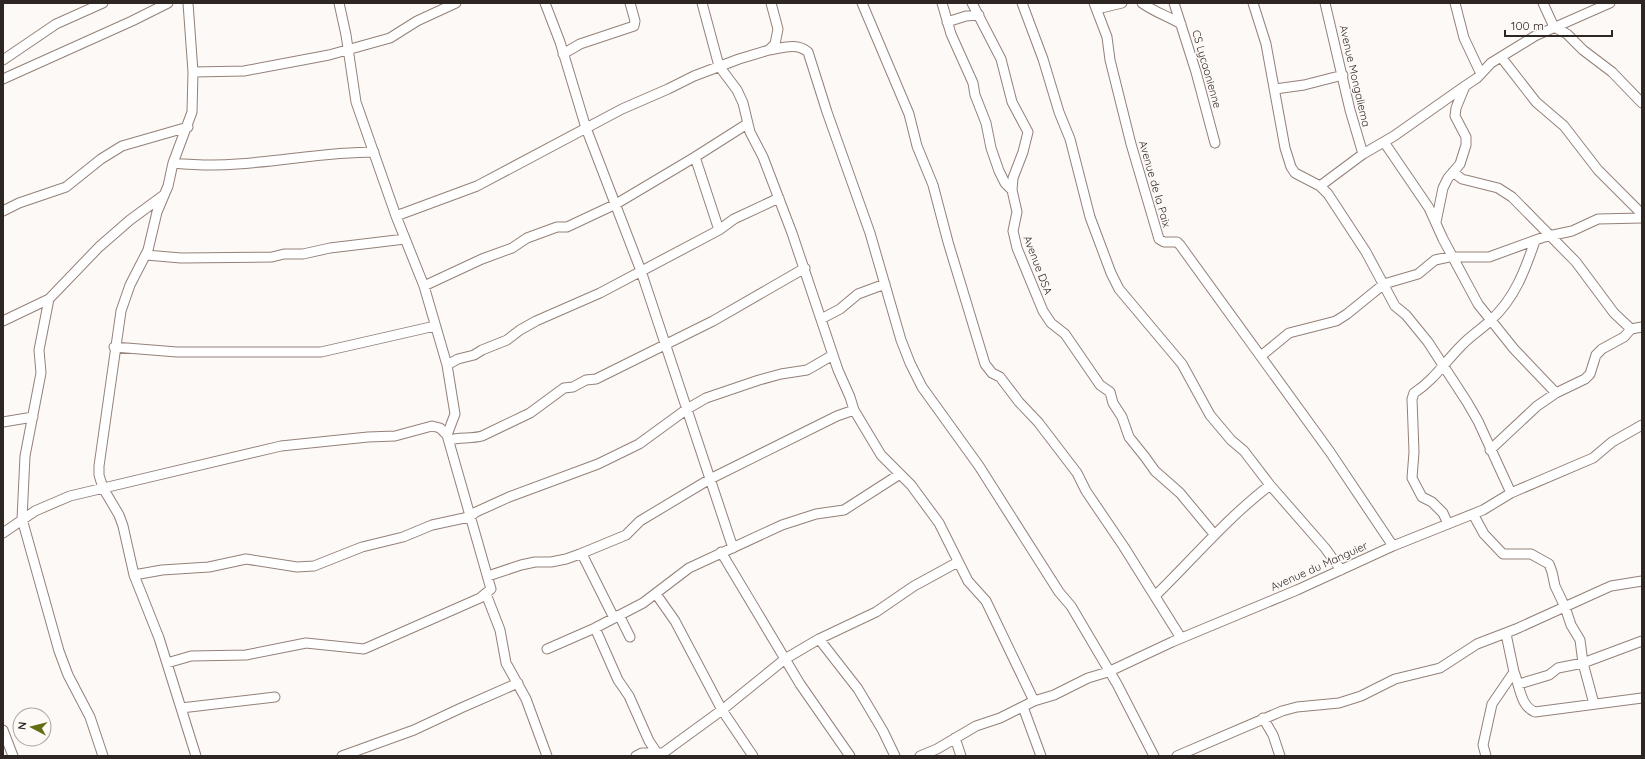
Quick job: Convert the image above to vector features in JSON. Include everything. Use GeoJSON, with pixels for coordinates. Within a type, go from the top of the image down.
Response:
{"type":"FeatureCollection","features":[{"type":"Feature","properties":{"kind":"street"},"geometry":{"type":"LineString","coordinates":[[3,60],[56,24],[103,3]]}},
{"type":"Feature","properties":{"kind":"street"},"geometry":{"type":"LineString","coordinates":[[3,79],[168,3]]}},
{"type":"Feature","properties":{"kind":"street"},"geometry":{"type":"LineString","coordinates":[[188,3],[193,72],[192,112],[188,127],[173,163],[164,196],[157,212],[152,240],[124,300],[114,347],[99,475],[104,488],[119,515],[134,575],[159,638],[196,756]]}},
{"type":"Feature","properties":{"kind":"street"},"geometry":{"type":"LineString","coordinates":[[339,3],[356,102],[396,216],[424,286],[447,365],[455,414],[448,438]]}},
{"type":"Feature","properties":{"kind":"street"},"geometry":{"type":"LineString","coordinates":[[193,72],[244,71],[322,57],[390,38],[417,21],[456,3]]}},
{"type":"Feature","properties":{"kind":"street"},"geometry":{"type":"LineString","coordinates":[[545,3],[563,54],[586,128],[641,271],[733,548]]}},
{"type":"Feature","properties":{"kind":"street"},"geometry":{"type":"LineString","coordinates":[[563,54],[580,44],[634,26],[635,21],[630,3]]}},
{"type":"Feature","properties":{"kind":"street"},"geometry":{"type":"LineString","coordinates":[[702,3],[719,66],[737,90],[743,104],[747,124],[764,157],[805,268],[833,355],[854,410],[876,448],[911,485],[938,523],[968,582],[986,602],[1034,701]]}},
{"type":"Feature","properties":{"kind":"street"},"geometry":{"type":"LineString","coordinates":[[769,50],[775,44],[778,29],[771,3]]}},
{"type":"Feature","properties":{"kind":"street"},"geometry":{"type":"LineString","coordinates":[[862,3],[908,114],[917,146],[933,185],[948,242],[985,364],[1007,385],[1067,460],[1181,638]]}},
{"type":"Feature","properties":{"kind":"street"},"geometry":{"type":"LineString","coordinates":[[942,3],[947,22],[967,73],[973,83],[977,100],[986,123],[988,141],[999,171],[1005,183],[1012,190]]}},
{"type":"Feature","properties":{"kind":"street","name":"Avenue DSA"},"geometry":{"type":"LineString","coordinates":[[972,3],[1001,59],[1012,102],[1028,132],[1023,152],[1013,178],[1012,190],[1017,212],[1013,231],[1014,238],[1043,311],[1051,323],[1066,334],[1100,385],[1110,392],[1113,403],[1122,417],[1129,437],[1150,465],[1163,480],[1180,493],[1214,534]]}},
{"type":"Feature","properties":{"kind":"street"},"geometry":{"type":"LineString","coordinates":[[1022,3],[1043,59],[1059,112],[1070,139],[1090,217],[1111,273],[1119,288],[1182,364],[1210,415],[1231,440],[1244,451],[1270,485],[1326,548],[1341,570]]}},
{"type":"Feature","properties":{"kind":"street"},"geometry":{"type":"LineString","coordinates":[[1096,6],[1122,3]]}},
{"type":"Feature","properties":{"kind":"street"},"geometry":{"type":"LineString","coordinates":[[1142,3],[1152,10],[1165,14],[1181,24]]}},
{"type":"Feature","properties":{"kind":"street","name":"CS Lycaonienne"},"geometry":{"type":"LineString","coordinates":[[1174,3],[1216,143]]}},
{"type":"Feature","properties":{"kind":"street"},"geometry":{"type":"LineString","coordinates":[[1253,3],[1266,44],[1285,148],[1291,167],[1295,174],[1320,186],[1328,194],[1384,284],[1395,306],[1406,315],[1428,342],[1443,368],[1478,421],[1511,493]]}},
{"type":"Feature","properties":{"kind":"street","name":"Avenue Mongaliema"},"geometry":{"type":"LineString","coordinates":[[1325,3],[1362,154]]}},
{"type":"Feature","properties":{"kind":"street"},"geometry":{"type":"LineString","coordinates":[[1455,3],[1464,38],[1481,74]]}},
{"type":"Feature","properties":{"kind":"street"},"geometry":{"type":"LineString","coordinates":[[1542,3],[1554,27],[1567,34],[1583,50],[1612,72],[1642,103]]}},
{"type":"Feature","properties":{"kind":"street"},"geometry":{"type":"LineString","coordinates":[[1320,186],[1362,154],[1384,142],[1465,86],[1501,57],[1535,36],[1610,3]]}},
{"type":"Feature","properties":{"kind":"street","name":"Avenue de la Paix"},"geometry":{"type":"LineString","coordinates":[[1096,6],[1107,37],[1110,60],[1134,158],[1159,239],[1164,242],[1177,242],[1180,245],[1261,356]]}},
{"type":"Feature","properties":{"kind":"street"},"geometry":{"type":"LineString","coordinates":[[947,22],[966,16],[979,15]]}},
{"type":"Feature","properties":{"kind":"street"},"geometry":{"type":"LineString","coordinates":[[396,216],[477,186],[622,109],[719,66],[769,50],[800,46],[808,52],[812,58],[827,112],[870,233],[901,340],[922,388],[979,466],[1059,592],[1071,606],[1108,672],[1117,684],[1154,756]]}},
{"type":"Feature","properties":{"kind":"street"},"geometry":{"type":"LineString","coordinates":[[1501,57],[1536,102],[1564,126],[1598,170],[1642,214]]}},
{"type":"Feature","properties":{"kind":"street"},"geometry":{"type":"LineString","coordinates":[[1275,89],[1304,85],[1343,75]]}},
{"type":"Feature","properties":{"kind":"street"},"geometry":{"type":"LineString","coordinates":[[1436,222],[1443,188],[1460,164],[1466,145],[1466,137],[1456,116],[1456,108],[1465,86]]}},
{"type":"Feature","properties":{"kind":"street"},"geometry":{"type":"LineString","coordinates":[[424,286],[482,259],[512,248],[527,238],[557,227],[567,227],[616,204],[747,124]]}},
{"type":"Feature","properties":{"kind":"street"},"geometry":{"type":"LineString","coordinates":[[3,212],[19,203],[66,187],[122,146],[188,127]]}},
{"type":"Feature","properties":{"kind":"street"},"geometry":{"type":"LineString","coordinates":[[1384,142],[1429,208],[1478,304],[1514,349],[1556,393]]}},
{"type":"Feature","properties":{"kind":"street"},"geometry":{"type":"LineString","coordinates":[[173,163],[202,166],[237,164],[344,152],[374,152]]}},
{"type":"Feature","properties":{"kind":"street"},"geometry":{"type":"LineString","coordinates":[[695,157],[719,230]]}},
{"type":"Feature","properties":{"kind":"street"},"geometry":{"type":"LineString","coordinates":[[999,171],[1017,165]]}},
{"type":"Feature","properties":{"kind":"street"},"geometry":{"type":"LineString","coordinates":[[1453,172],[1462,179],[1498,188],[1512,197],[1549,237],[1576,262],[1614,313],[1631,329]]}},
{"type":"Feature","properties":{"kind":"street"},"geometry":{"type":"LineString","coordinates":[[3,321],[49,299],[99,247],[130,220],[164,196]]}},
{"type":"Feature","properties":{"kind":"street"},"geometry":{"type":"LineString","coordinates":[[447,365],[458,359],[474,355],[482,350],[507,340],[520,330],[536,321],[600,293],[719,230],[734,220],[779,198]]}},
{"type":"Feature","properties":{"kind":"street"},"geometry":{"type":"LineString","coordinates":[[1393,546],[1330,452],[1261,356],[1289,333],[1336,321],[1384,284],[1418,274],[1435,260],[1453,257],[1489,257],[1535,241],[1572,231],[1598,219],[1642,218]]}},
{"type":"Feature","properties":{"kind":"street"},"geometry":{"type":"LineString","coordinates":[[146,255],[181,258],[272,257],[284,254],[303,254],[330,248],[405,239]]}},
{"type":"Feature","properties":{"kind":"street"},"geometry":{"type":"LineString","coordinates":[[1448,524],[1443,513],[1432,502],[1422,496],[1412,478],[1414,452],[1412,399],[1414,393],[1443,368],[1461,345],[1492,320],[1507,304],[1518,286],[1535,241]]}},
{"type":"Feature","properties":{"kind":"street"},"geometry":{"type":"LineString","coordinates":[[448,438],[482,436],[530,413],[564,388],[573,387],[586,380],[596,379],[665,345],[713,321],[805,268]]}},
{"type":"Feature","properties":{"kind":"street"},"geometry":{"type":"LineString","coordinates":[[821,319],[840,309],[858,294],[885,284]]}},
{"type":"Feature","properties":{"kind":"street"},"geometry":{"type":"LineString","coordinates":[[49,299],[39,350],[41,373],[25,456],[22,519],[59,651],[68,675],[90,717],[102,756]]}},
{"type":"Feature","properties":{"kind":"street"},"geometry":{"type":"LineString","coordinates":[[114,347],[177,352],[321,352],[435,326]]}},
{"type":"Feature","properties":{"kind":"street"},"geometry":{"type":"LineString","coordinates":[[1490,450],[1537,406],[1556,393],[1585,379],[1590,374],[1596,355],[1602,349],[1624,337],[1631,329],[1642,327]]}},
{"type":"Feature","properties":{"kind":"street"},"geometry":{"type":"LineString","coordinates":[[134,575],[162,570],[209,567],[246,559],[297,567],[314,566],[362,547],[403,537],[432,525],[469,517],[476,512],[509,497],[598,464],[632,447],[687,409],[706,398],[758,380],[781,374],[807,370],[833,355]]}},
{"type":"Feature","properties":{"kind":"street"},"geometry":{"type":"LineString","coordinates":[[488,576],[521,565],[566,559],[626,535],[640,521],[710,479],[837,416],[854,410]]}},
{"type":"Feature","properties":{"kind":"street"},"geometry":{"type":"LineString","coordinates":[[3,422],[33,417]]}},
{"type":"Feature","properties":{"kind":"street","name":"Avenue du Manguier"},"geometry":{"type":"LineString","coordinates":[[920,756],[937,749],[976,726],[1000,718],[1034,701],[1054,696],[1088,678],[1108,672],[1181,638],[1341,570],[1393,546],[1483,510],[1511,493],[1593,458],[1612,442],[1642,425]]}},
{"type":"Feature","properties":{"kind":"street"},"geometry":{"type":"LineString","coordinates":[[3,533],[22,519],[54,502],[104,488],[281,446],[368,436],[395,436],[432,426],[440,428],[448,438],[469,517],[488,576],[491,589],[486,594],[364,649],[306,643],[246,654],[191,656],[167,663]]}},
{"type":"Feature","properties":{"kind":"street"},"geometry":{"type":"LineString","coordinates":[[547,649],[595,628],[656,594],[666,584],[689,568],[721,552],[782,525],[816,514],[844,510],[900,474]]}},
{"type":"Feature","properties":{"kind":"street"},"geometry":{"type":"LineString","coordinates":[[1155,596],[1214,534],[1250,500],[1270,485]]}},
{"type":"Feature","properties":{"kind":"street"},"geometry":{"type":"LineString","coordinates":[[1473,514],[1484,534],[1503,554],[1531,554],[1549,564],[1555,586],[1565,607],[1571,625],[1580,640],[1583,663],[1594,704]]}},
{"type":"Feature","properties":{"kind":"street"},"geometry":{"type":"LineString","coordinates":[[721,552],[826,724],[850,756]]}},
{"type":"Feature","properties":{"kind":"street"},"geometry":{"type":"LineString","coordinates":[[580,554],[584,558],[616,616],[630,637]]}},
{"type":"Feature","properties":{"kind":"street"},"geometry":{"type":"LineString","coordinates":[[636,756],[642,753],[662,754],[722,710],[785,659],[820,639],[871,614],[914,586],[958,562]]}},
{"type":"Feature","properties":{"kind":"street"},"geometry":{"type":"LineString","coordinates":[[1177,756],[1263,718],[1297,707],[1325,705],[1360,696],[1395,679],[1440,668],[1477,644],[1506,634],[1611,586],[1642,581]]}},
{"type":"Feature","properties":{"kind":"street"},"geometry":{"type":"LineString","coordinates":[[486,594],[500,630],[506,663],[526,699],[546,756]]}},
{"type":"Feature","properties":{"kind":"street"},"geometry":{"type":"LineString","coordinates":[[656,594],[675,621],[722,710],[753,756]]}},
{"type":"Feature","properties":{"kind":"street"},"geometry":{"type":"LineString","coordinates":[[595,628],[618,680],[629,696],[649,741],[662,754]]}},
{"type":"Feature","properties":{"kind":"street"},"geometry":{"type":"LineString","coordinates":[[1506,634],[1514,672],[1524,704],[1529,710],[1535,712],[1642,698]]}},
{"type":"Feature","properties":{"kind":"street"},"geometry":{"type":"LineString","coordinates":[[820,639],[858,689],[883,731],[895,756]]}},
{"type":"Feature","properties":{"kind":"street"},"geometry":{"type":"LineString","coordinates":[[1519,684],[1549,675],[1558,668],[1583,663],[1642,641]]}},
{"type":"Feature","properties":{"kind":"street"},"geometry":{"type":"LineString","coordinates":[[1486,756],[1483,745],[1492,704],[1514,672]]}},
{"type":"Feature","properties":{"kind":"street"},"geometry":{"type":"LineString","coordinates":[[342,756],[414,730],[518,683]]}},
{"type":"Feature","properties":{"kind":"street"},"geometry":{"type":"LineString","coordinates":[[181,708],[275,697]]}},
{"type":"Feature","properties":{"kind":"street"},"geometry":{"type":"LineString","coordinates":[[1023,707],[1041,756]]}},
{"type":"Feature","properties":{"kind":"street"},"geometry":{"type":"LineString","coordinates":[[1263,718],[1273,735],[1280,756]]}},
{"type":"Feature","properties":{"kind":"street"},"geometry":{"type":"LineString","coordinates":[[3,730],[13,756]]}},
{"type":"Feature","properties":{"kind":"street"},"geometry":{"type":"LineString","coordinates":[[955,738],[961,756]]}}]}
